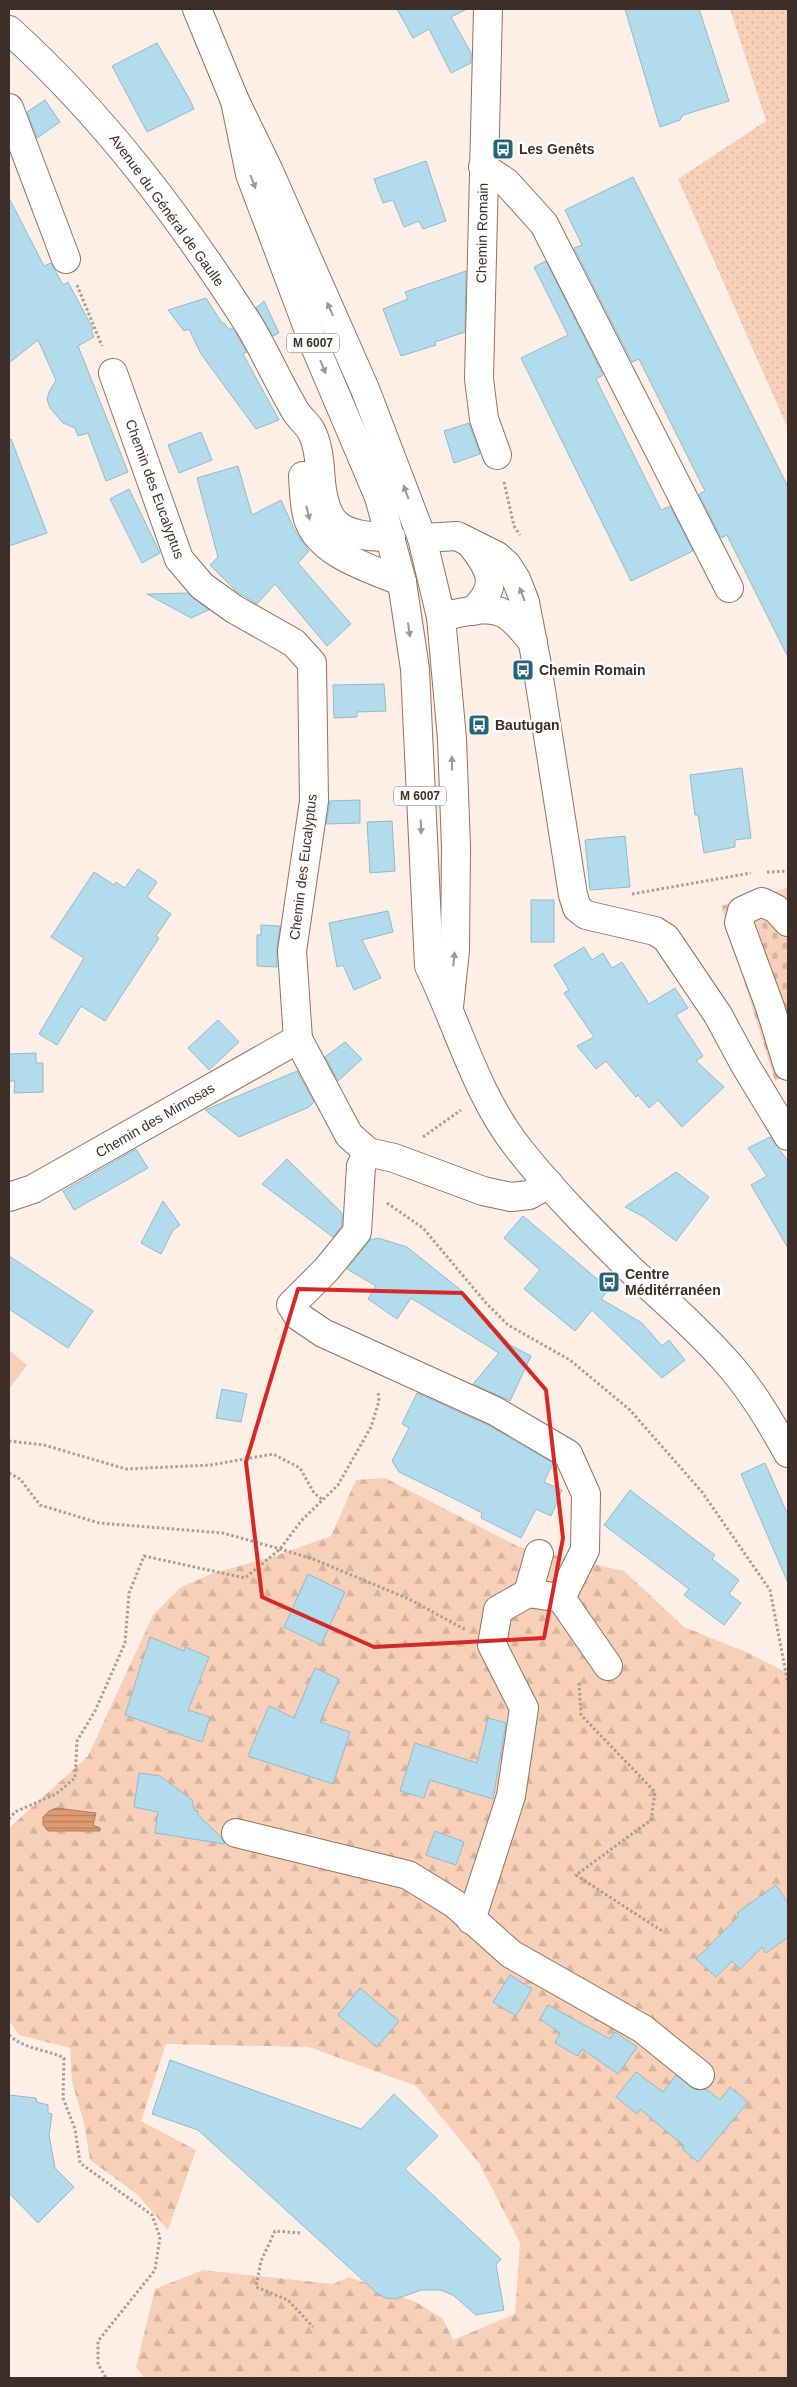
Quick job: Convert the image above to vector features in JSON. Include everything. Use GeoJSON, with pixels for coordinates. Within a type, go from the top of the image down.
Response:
{"type":"FeatureCollection","features":[{"type":"Feature","properties":{"kind":"street","name":"M 6007"},"geometry":{"type":"LineString","coordinates":[[197,9],[235,101],[268,169],[365,389],[422,538],[441,617],[450,709],[456,847],[455,950],[449,1007]]}},
{"type":"Feature","properties":{"kind":"street","name":"Chemin Romain"},"geometry":{"type":"LineString","coordinates":[[488,9],[479,379],[484,419],[497,455]]}},
{"type":"Feature","properties":{"kind":"street","name":"Avenue du Général de Gaulle"},"geometry":{"type":"LineString","coordinates":[[9,30],[64,81],[142,173],[200,250],[250,327],[296,413],[311,430],[318,454],[321,489],[326,508],[335,524],[351,534],[366,537],[422,538],[457,536],[497,556],[507,565],[516,579],[525,602],[573,895],[577,908],[586,915],[655,931],[666,938],[718,1015],[784,1120]]}},
{"type":"Feature","properties":{"kind":"street","name":"M 6007"},"geometry":{"type":"LineString","coordinates":[[235,101],[250,174],[314,344],[379,497],[402,582],[415,669],[429,966],[449,1007],[483,1093],[518,1148],[587,1226],[690,1324],[732,1368],[768,1417],[788,1453]]}},
{"type":"Feature","properties":{"kind":"street"},"geometry":{"type":"LineString","coordinates":[[9,108],[66,259]]}},
{"type":"Feature","properties":{"kind":"street"},"geometry":{"type":"LineString","coordinates":[[483,167],[506,182],[544,224],[729,588]]}},
{"type":"Feature","properties":{"kind":"street","name":"Chemin des Eucalyptus"},"geometry":{"type":"LineString","coordinates":[[113,373],[179,559],[202,586],[234,609],[294,643],[312,663],[314,801],[292,951],[298,1039],[349,1135],[368,1152],[394,1158],[483,1191],[512,1197],[529,1195],[549,1184]]}},
{"type":"Feature","properties":{"kind":"street","name":"Avenue du Général de Gaulle"},"geometry":{"type":"LineString","coordinates":[[296,413],[308,518],[316,534],[329,546],[359,564],[402,582],[441,617]]}},
{"type":"Feature","properties":{"kind":"street"},"geometry":{"type":"LineString","coordinates":[[402,582],[422,538]]}},
{"type":"Feature","properties":{"kind":"street"},"geometry":{"type":"LineString","coordinates":[[470,543],[490,575],[490,588],[486,596],[473,611]]}},
{"type":"Feature","properties":{"kind":"street"},"geometry":{"type":"LineString","coordinates":[[441,617],[473,611],[496,611],[507,615],[533,642]]}},
{"type":"Feature","properties":{"kind":"street"},"geometry":{"type":"LineString","coordinates":[[788,922],[776,909],[762,902],[742,911],[738,923],[770,1007],[788,1066]]}},
{"type":"Feature","properties":{"kind":"street","name":"Chemin des Mimosas"},"geometry":{"type":"LineString","coordinates":[[9,1197],[33,1189],[298,1039]]}},
{"type":"Feature","properties":{"kind":"street"},"geometry":{"type":"LineString","coordinates":[[368,1152],[362,1166],[357,1232],[326,1270],[291,1305],[298,1316],[323,1333],[495,1411],[568,1454],[586,1494],[585,1550],[561,1598]]}},
{"type":"Feature","properties":{"kind":"street"},"geometry":{"type":"LineString","coordinates":[[528,1593],[540,1554]]}},
{"type":"Feature","properties":{"kind":"street"},"geometry":{"type":"LineString","coordinates":[[471,1920],[511,1796],[524,1708],[492,1644],[498,1610],[528,1593],[561,1598],[608,1666]]}},
{"type":"Feature","properties":{"kind":"street"},"geometry":{"type":"LineString","coordinates":[[236,1833],[408,1875],[455,1904],[511,1954],[644,2028],[700,2075]]}},
{"type":"Feature","properties":{"kind":"path"},"geometry":{"type":"LineString","coordinates":[[66,259],[113,373]]}},
{"type":"Feature","properties":{"kind":"path"},"geometry":{"type":"LineString","coordinates":[[628,895],[740,875]]}},
{"type":"Feature","properties":{"kind":"path"},"geometry":{"type":"LineString","coordinates":[[394,1158],[483,1093]]}},
{"type":"Feature","properties":{"kind":"path"},"geometry":{"type":"LineString","coordinates":[[362,1185],[423,1228],[486,1303],[508,1325],[570,1360],[630,1410],[702,1492],[770,1590],[788,1684]]}},
{"type":"Feature","properties":{"kind":"path"},"geometry":{"type":"LineString","coordinates":[[9,1819],[15,1812],[56,1794],[75,1778],[77,1741],[95,1711],[125,1643],[129,1593],[144,1556],[245,1578],[280,1549],[301,1521],[338,1485],[371,1427],[379,1401],[377,1384]]}},
{"type":"Feature","properties":{"kind":"path"},"geometry":{"type":"LineString","coordinates":[[9,1441],[44,1444],[126,1469],[211,1465],[273,1454],[300,1468],[314,1494],[323,1500]]}},
{"type":"Feature","properties":{"kind":"path"},"geometry":{"type":"LineString","coordinates":[[9,1474],[20,1480],[40,1505],[99,1523],[223,1533],[313,1559],[409,1599],[492,1644]]}},
{"type":"Feature","properties":{"kind":"path"},"geometry":{"type":"LineString","coordinates":[[579,1684],[581,1715],[655,1792],[651,1820],[576,1875],[662,1931]]}},
{"type":"Feature","properties":{"kind":"path"},"geometry":{"type":"LineString","coordinates":[[9,2035],[19,2044],[50,2051],[64,2058],[63,2098],[75,2129],[80,2163],[152,2215],[160,2237],[155,2270],[98,2341],[98,2364],[106,2378]]}},
{"type":"Feature","properties":{"kind":"path"},"geometry":{"type":"LineString","coordinates":[[300,2233],[275,2231],[261,2261],[256,2287],[288,2300],[313,2327]]}},
{"type":"Feature","properties":{"kind":"highlighted area"},"geometry":{"type":"Polygon","coordinates":[[[298,1289],[462,1293],[546,1390],[563,1538],[544,1638],[374,1647],[262,1597],[246,1462],[298,1289]]]}},
{"type":"Feature","properties":{"kind":"green space"},"geometry":{"type":"Polygon","coordinates":[[[730,9],[788,9],[788,429],[678,179],[766,121],[730,9]]]}},
{"type":"Feature","properties":{"kind":"green space"},"geometry":{"type":"Polygon","coordinates":[[[788,888],[788,1075],[775,1081],[721,906],[788,888]]]}},
{"type":"Feature","properties":{"kind":"green space"},"geometry":{"type":"Polygon","coordinates":[[[9,1350],[27,1365],[9,1389],[9,1350]]]}},
{"type":"Feature","properties":{"kind":"green space"},"geometry":{"type":"Polygon","coordinates":[[[385,1478],[519,1547],[624,1571],[684,1627],[746,1652],[788,1673],[788,2378],[144,2378],[136,2367],[155,2289],[203,2270],[333,2284],[349,2277],[416,2302],[443,2319],[453,2340],[515,2314],[520,2243],[479,2163],[416,2086],[309,2047],[166,2044],[141,2121],[196,2150],[168,2230],[138,2195],[90,2160],[84,2123],[72,2082],[70,2048],[19,2035],[9,2020],[9,1828],[88,1756],[153,1615],[181,1587],[214,1573],[275,1556],[331,1536],[356,1480],[385,1478]]]}},
{"type":"Feature","properties":{"kind":"shaded area"},"geometry":{"type":"Polygon","coordinates":[[[56,1808],[96,1813],[93,1825],[100,1828],[100,1831],[48,1831],[43,1825],[43,1817],[49,1811],[56,1808]]]}},
{"type":"Feature","properties":{"kind":"building"},"geometry":{"type":"Polygon","coordinates":[[[397,9],[467,9],[451,17],[471,53],[471,63],[451,73],[429,29],[413,38],[397,9]]]}},
{"type":"Feature","properties":{"kind":"building"},"geometry":{"type":"Polygon","coordinates":[[[625,9],[699,9],[729,101],[683,115],[680,120],[660,127],[625,9]]]}},
{"type":"Feature","properties":{"kind":"building"},"geometry":{"type":"Polygon","coordinates":[[[157,43],[194,109],[147,132],[112,66],[157,43]]]}},
{"type":"Feature","properties":{"kind":"building"},"geometry":{"type":"Polygon","coordinates":[[[45,100],[60,122],[37,138],[27,112],[45,100]]]}},
{"type":"Feature","properties":{"kind":"building"},"geometry":{"type":"Polygon","coordinates":[[[426,161],[446,221],[423,229],[419,221],[404,227],[393,200],[383,203],[374,179],[426,161]]]}},
{"type":"Feature","properties":{"kind":"building"},"geometry":{"type":"Polygon","coordinates":[[[633,177],[788,487],[788,657],[727,535],[721,538],[699,494],[705,491],[639,359],[632,362],[574,248],[582,245],[565,210],[633,177]]]}},
{"type":"Feature","properties":{"kind":"building"},"geometry":{"type":"Polygon","coordinates":[[[9,198],[44,266],[51,263],[63,285],[68,282],[93,329],[91,330],[94,337],[78,346],[128,472],[106,481],[88,433],[78,436],[75,428],[63,423],[50,408],[47,399],[56,380],[38,340],[9,363],[9,198]]]}},
{"type":"Feature","properties":{"kind":"building"},"geometry":{"type":"Polygon","coordinates":[[[546,261],[603,375],[596,379],[661,510],[670,506],[693,551],[631,581],[521,358],[568,335],[534,267],[546,261]]]}},
{"type":"Feature","properties":{"kind":"building"},"geometry":{"type":"Polygon","coordinates":[[[466,271],[465,332],[435,342],[436,345],[401,356],[383,309],[408,299],[405,292],[466,271]]]}},
{"type":"Feature","properties":{"kind":"building"},"geometry":{"type":"Polygon","coordinates":[[[206,298],[222,323],[229,330],[232,328],[236,333],[247,352],[243,354],[279,420],[256,429],[201,354],[189,329],[184,331],[168,310],[206,298]]]}},
{"type":"Feature","properties":{"kind":"building"},"geometry":{"type":"Polygon","coordinates":[[[264,301],[279,333],[273,336],[256,308],[264,301]]]}},
{"type":"Feature","properties":{"kind":"building"},"geometry":{"type":"Polygon","coordinates":[[[469,423],[480,454],[454,463],[444,431],[469,423]]]}},
{"type":"Feature","properties":{"kind":"building"},"geometry":{"type":"Polygon","coordinates":[[[201,432],[212,460],[179,473],[168,445],[201,432]]]}},
{"type":"Feature","properties":{"kind":"building"},"geometry":{"type":"Polygon","coordinates":[[[11,439],[47,533],[9,546],[9,440],[11,439]]]}},
{"type":"Feature","properties":{"kind":"building"},"geometry":{"type":"Polygon","coordinates":[[[238,466],[252,515],[281,500],[295,531],[309,551],[298,563],[351,624],[327,646],[275,584],[257,604],[236,591],[210,565],[218,557],[197,478],[238,466]]]}},
{"type":"Feature","properties":{"kind":"building"},"geometry":{"type":"Polygon","coordinates":[[[129,489],[160,553],[142,563],[110,499],[129,489]]]}},
{"type":"Feature","properties":{"kind":"building"},"geometry":{"type":"Polygon","coordinates":[[[188,593],[209,610],[191,618],[147,594],[188,593]]]}},
{"type":"Feature","properties":{"kind":"building"},"geometry":{"type":"Polygon","coordinates":[[[384,684],[386,711],[357,712],[357,717],[334,718],[333,685],[384,684]]]}},
{"type":"Feature","properties":{"kind":"building"},"geometry":{"type":"Polygon","coordinates":[[[742,768],[751,838],[735,840],[735,847],[704,853],[698,815],[695,815],[690,775],[742,768]]]}},
{"type":"Feature","properties":{"kind":"building"},"geometry":{"type":"Polygon","coordinates":[[[360,800],[360,823],[326,824],[330,801],[360,800]]]}},
{"type":"Feature","properties":{"kind":"building"},"geometry":{"type":"Polygon","coordinates":[[[392,821],[395,871],[370,873],[367,822],[392,821]]]}},
{"type":"Feature","properties":{"kind":"building"},"geometry":{"type":"Polygon","coordinates":[[[625,836],[630,887],[590,890],[585,840],[625,836]]]}},
{"type":"Feature","properties":{"kind":"building"},"geometry":{"type":"Polygon","coordinates":[[[138,869],[157,882],[147,897],[171,914],[156,936],[159,938],[105,1021],[81,1006],[57,1045],[39,1034],[84,958],[51,937],[94,872],[114,885],[116,882],[125,888],[138,869]]]}},
{"type":"Feature","properties":{"kind":"building"},"geometry":{"type":"Polygon","coordinates":[[[531,900],[554,900],[554,942],[531,942],[531,900]]]}},
{"type":"Feature","properties":{"kind":"building"},"geometry":{"type":"Polygon","coordinates":[[[388,911],[393,932],[362,940],[381,978],[354,990],[343,965],[337,967],[329,923],[388,911]]]}},
{"type":"Feature","properties":{"kind":"building"},"geometry":{"type":"Polygon","coordinates":[[[261,925],[280,926],[277,967],[257,966],[257,935],[261,935],[261,925]]]}},
{"type":"Feature","properties":{"kind":"building"},"geometry":{"type":"Polygon","coordinates":[[[584,947],[592,960],[603,953],[612,968],[622,962],[649,1004],[675,988],[688,1008],[676,1015],[703,1056],[696,1061],[724,1087],[682,1127],[658,1100],[649,1108],[638,1095],[636,1097],[606,1061],[596,1069],[577,1046],[594,1037],[564,993],[569,990],[554,965],[584,947]]]}},
{"type":"Feature","properties":{"kind":"building"},"geometry":{"type":"Polygon","coordinates":[[[218,1020],[239,1042],[209,1070],[188,1048],[218,1020]]]}},
{"type":"Feature","properties":{"kind":"building"},"geometry":{"type":"Polygon","coordinates":[[[345,1042],[362,1059],[338,1081],[325,1057],[345,1042]]]}},
{"type":"Feature","properties":{"kind":"building"},"geometry":{"type":"Polygon","coordinates":[[[36,1053],[36,1063],[43,1063],[43,1092],[14,1093],[15,1081],[9,1081],[9,1054],[36,1053]]]}},
{"type":"Feature","properties":{"kind":"building"},"geometry":{"type":"Polygon","coordinates":[[[297,1071],[314,1102],[309,1107],[239,1137],[205,1110],[297,1071]]]}},
{"type":"Feature","properties":{"kind":"building"},"geometry":{"type":"Polygon","coordinates":[[[770,1137],[788,1161],[788,1248],[751,1185],[767,1176],[748,1148],[770,1137]]]}},
{"type":"Feature","properties":{"kind":"building"},"geometry":{"type":"Polygon","coordinates":[[[136,1149],[148,1168],[74,1210],[63,1191],[136,1149]]]}},
{"type":"Feature","properties":{"kind":"building"},"geometry":{"type":"Polygon","coordinates":[[[287,1159],[342,1213],[342,1226],[333,1237],[262,1184],[287,1159]]]}},
{"type":"Feature","properties":{"kind":"building"},"geometry":{"type":"Polygon","coordinates":[[[676,1172],[709,1197],[676,1241],[644,1217],[625,1207],[676,1172]]]}},
{"type":"Feature","properties":{"kind":"building"},"geometry":{"type":"Polygon","coordinates":[[[163,1201],[180,1225],[173,1230],[161,1254],[141,1243],[163,1201]]]}},
{"type":"Feature","properties":{"kind":"building"},"geometry":{"type":"Polygon","coordinates":[[[523,1216],[609,1289],[601,1299],[642,1323],[662,1346],[669,1340],[685,1360],[662,1378],[592,1310],[575,1331],[524,1289],[540,1270],[504,1238],[523,1216]]]}},
{"type":"Feature","properties":{"kind":"building"},"geometry":{"type":"Polygon","coordinates":[[[378,1238],[407,1247],[462,1291],[510,1345],[531,1356],[510,1401],[473,1384],[499,1353],[411,1298],[397,1319],[368,1299],[376,1286],[347,1269],[370,1240],[378,1238]]]}},
{"type":"Feature","properties":{"kind":"building"},"geometry":{"type":"Polygon","coordinates":[[[9,1256],[93,1311],[68,1348],[9,1309],[9,1256]]]}},
{"type":"Feature","properties":{"kind":"building"},"geometry":{"type":"Polygon","coordinates":[[[222,1389],[247,1394],[241,1422],[216,1418],[222,1389]]]}},
{"type":"Feature","properties":{"kind":"building"},"geometry":{"type":"Polygon","coordinates":[[[417,1393],[488,1425],[553,1463],[544,1482],[562,1490],[551,1516],[536,1509],[521,1538],[481,1518],[482,1513],[399,1472],[392,1461],[409,1428],[402,1424],[417,1393]]]}},
{"type":"Feature","properties":{"kind":"building"},"geometry":{"type":"Polygon","coordinates":[[[765,1463],[788,1515],[788,1583],[741,1474],[765,1463]]]}},
{"type":"Feature","properties":{"kind":"building"},"geometry":{"type":"Polygon","coordinates":[[[630,1490],[715,1555],[712,1559],[739,1580],[729,1594],[741,1603],[724,1625],[684,1595],[689,1589],[604,1525],[630,1490]]]}},
{"type":"Feature","properties":{"kind":"building"},"geometry":{"type":"Polygon","coordinates":[[[308,1574],[345,1592],[321,1645],[284,1627],[308,1574]]]}},
{"type":"Feature","properties":{"kind":"building"},"geometry":{"type":"Polygon","coordinates":[[[150,1637],[184,1651],[185,1647],[209,1657],[188,1710],[210,1717],[202,1742],[125,1715],[150,1637]]]}},
{"type":"Feature","properties":{"kind":"building"},"geometry":{"type":"Polygon","coordinates":[[[315,1668],[339,1679],[320,1722],[350,1732],[333,1784],[248,1756],[269,1706],[294,1718],[315,1668]]]}},
{"type":"Feature","properties":{"kind":"building"},"geometry":{"type":"Polygon","coordinates":[[[488,1718],[506,1723],[493,1799],[430,1780],[424,1798],[400,1791],[415,1743],[477,1763],[488,1718]]]}},
{"type":"Feature","properties":{"kind":"building"},"geometry":{"type":"Polygon","coordinates":[[[139,1773],[160,1776],[192,1800],[194,1810],[198,1811],[198,1815],[221,1837],[225,1844],[155,1833],[158,1812],[134,1807],[139,1773]]]}},
{"type":"Feature","properties":{"kind":"building"},"geometry":{"type":"Polygon","coordinates":[[[435,1831],[464,1842],[456,1865],[426,1855],[435,1831]]]}},
{"type":"Feature","properties":{"kind":"building"},"geometry":{"type":"Polygon","coordinates":[[[776,1885],[788,1903],[788,1937],[766,1953],[762,1947],[740,1969],[732,1961],[716,1977],[696,1959],[739,1916],[737,1913],[776,1885]]]}},
{"type":"Feature","properties":{"kind":"building"},"geometry":{"type":"Polygon","coordinates":[[[510,1975],[532,1989],[516,2016],[493,2002],[510,1975]]]}},
{"type":"Feature","properties":{"kind":"building"},"geometry":{"type":"Polygon","coordinates":[[[360,1988],[399,2021],[377,2047],[338,2015],[360,1988]]]}},
{"type":"Feature","properties":{"kind":"building"},"geometry":{"type":"Polygon","coordinates":[[[548,2005],[610,2039],[615,2032],[637,2047],[618,2074],[582,2049],[578,2056],[555,2043],[560,2033],[540,2019],[548,2005]]]}},
{"type":"Feature","properties":{"kind":"building"},"geometry":{"type":"Polygon","coordinates":[[[170,2060],[361,2129],[394,2094],[438,2136],[405,2169],[501,2259],[496,2265],[504,2310],[476,2315],[453,2295],[440,2290],[421,2290],[396,2299],[386,2298],[377,2293],[198,2130],[152,2114],[170,2060]]]}},
{"type":"Feature","properties":{"kind":"building"},"geometry":{"type":"Polygon","coordinates":[[[636,2072],[663,2092],[676,2075],[691,2087],[698,2090],[706,2089],[720,2100],[730,2087],[748,2102],[698,2162],[682,2149],[684,2146],[640,2109],[637,2114],[616,2097],[636,2072]]]}},
{"type":"Feature","properties":{"kind":"building"},"geometry":{"type":"Polygon","coordinates":[[[9,2095],[36,2098],[37,2102],[48,2105],[48,2113],[52,2114],[49,2135],[55,2168],[74,2187],[38,2223],[9,2193],[9,2095]]]}},
{"type":"Feature","properties":{"kind":"place","name":"Les Genêts"},"geometry":{"type":"Point","coordinates":[503,149]}},
{"type":"Feature","properties":{"kind":"place","name":"Chemin Romain"},"geometry":{"type":"Point","coordinates":[523,670]}},
{"type":"Feature","properties":{"kind":"place","name":"Bautugan"},"geometry":{"type":"Point","coordinates":[479,725]}},
{"type":"Feature","properties":{"kind":"place","name":"Centre Méditérranéen"},"geometry":{"type":"Point","coordinates":[609,1282]}}]}
